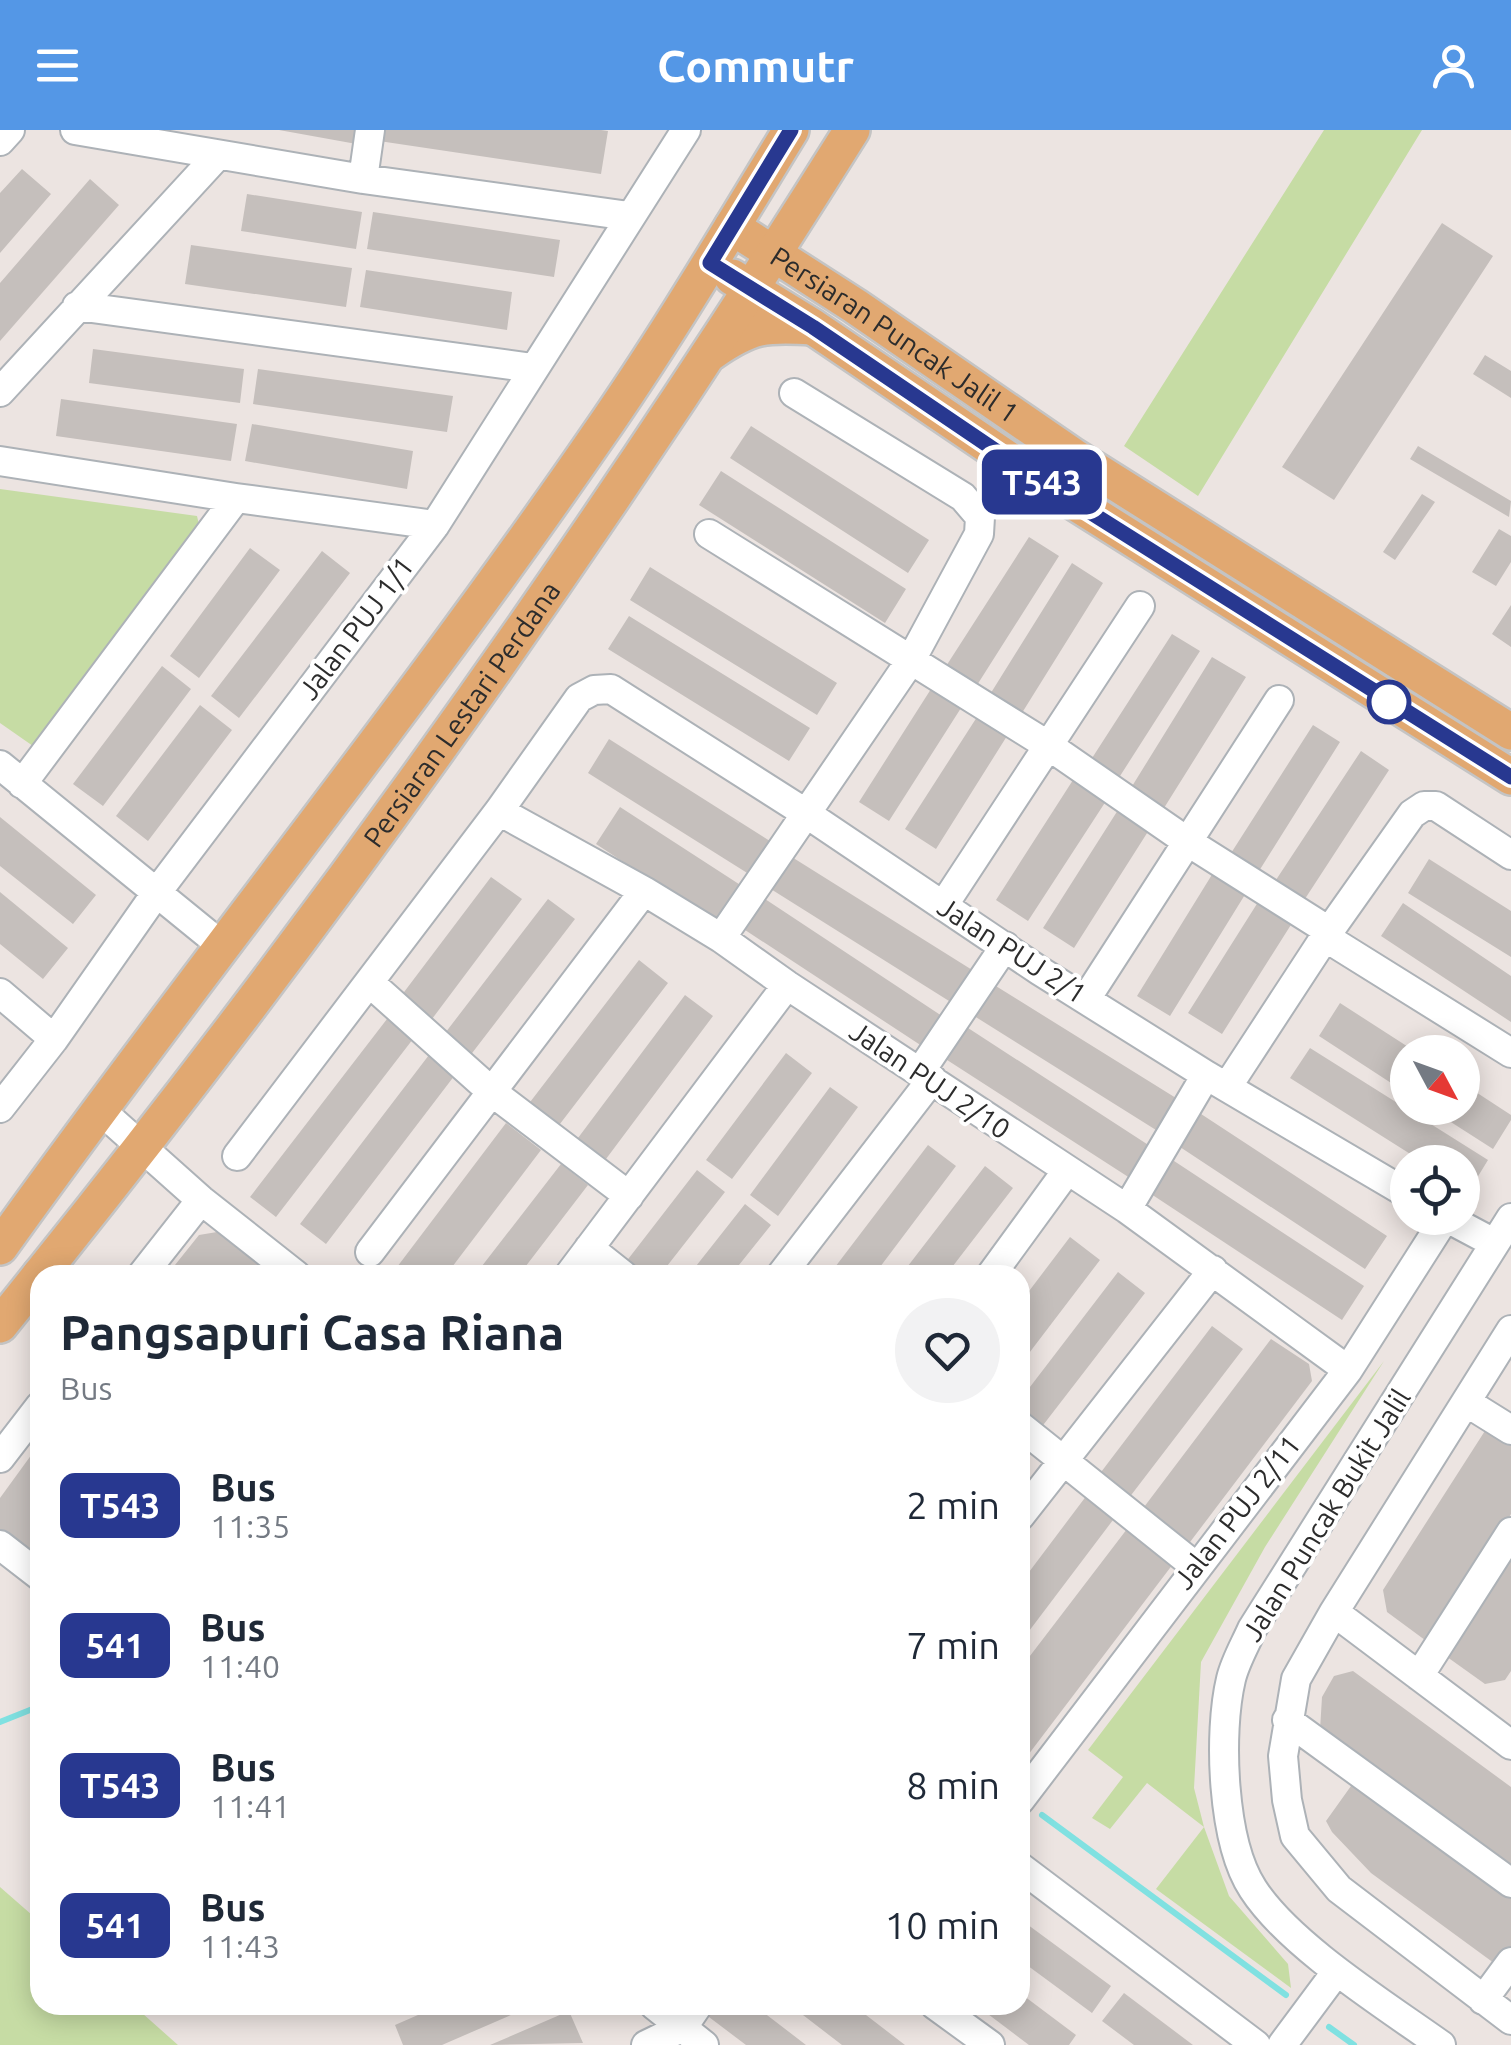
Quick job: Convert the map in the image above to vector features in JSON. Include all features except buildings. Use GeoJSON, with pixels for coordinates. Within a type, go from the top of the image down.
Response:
{"type":"FeatureCollection","features":[{"type":"Feature","properties":{"kind":"main road","name":"Persiaran Lestari Perdana"},"geometry":{"type":"LineString","coordinates":[[0,1246],[98,1109],[484,596],[599,435],[791,130]]}},
{"type":"Feature","properties":{"kind":"main road","name":"Persiaran Lestari Perdana"},"geometry":{"type":"LineString","coordinates":[[48,1265],[144,1146],[456,725],[589,534],[852,130]]}},
{"type":"Feature","properties":{"kind":"main road"},"geometry":{"type":"LineString","coordinates":[[809,198],[809,246],[819,282]]}},
{"type":"Feature","properties":{"kind":"main road","name":"Persiaran Puncak Jalil 1"},"geometry":{"type":"LineString","coordinates":[[732,227],[1073,456],[1511,732]]}},
{"type":"Feature","properties":{"kind":"main road","name":"Persiaran Puncak Jalil 1"},"geometry":{"type":"LineString","coordinates":[[710,263],[813,327],[1039,480],[1511,777]]}},
{"type":"Feature","properties":{"kind":"main road"},"geometry":{"type":"LineString","coordinates":[[705,357],[742,332],[774,324],[813,327]]}},
{"type":"Feature","properties":{"kind":"main road","name":"Persiaran Lestari Perdana"},"geometry":{"type":"LineString","coordinates":[[0,1325],[30,1288]]}},
{"type":"Feature","properties":{"kind":"street"},"geometry":{"type":"LineString","coordinates":[[0,140],[10,130]]}},
{"type":"Feature","properties":{"kind":"street"},"geometry":{"type":"LineString","coordinates":[[75,130],[363,179],[629,216]]}},
{"type":"Feature","properties":{"kind":"street"},"geometry":{"type":"LineString","coordinates":[[363,179],[370,130]]}},
{"type":"Feature","properties":{"kind":"street","name":"Jalan PUJ 1/1"},"geometry":{"type":"LineString","coordinates":[[0,1108],[54,1039],[157,892],[435,525],[686,130]]}},
{"type":"Feature","properties":{"kind":"street"},"geometry":{"type":"LineString","coordinates":[[0,392],[218,155]]}},
{"type":"Feature","properties":{"kind":"street"},"geometry":{"type":"LineString","coordinates":[[77,306],[533,368]]}},
{"type":"Feature","properties":{"kind":"street"},"geometry":{"type":"LineString","coordinates":[[721,938],[911,660],[979,534],[980,518],[963,497],[794,394]]}},
{"type":"Feature","properties":{"kind":"street"},"geometry":{"type":"LineString","coordinates":[[0,461],[435,525]]}},
{"type":"Feature","properties":{"kind":"street"},"geometry":{"type":"LineString","coordinates":[[22,784],[236,498]]}},
{"type":"Feature","properties":{"kind":"street"},"geometry":{"type":"LineString","coordinates":[[709,534],[1049,746],[1511,1054]]}},
{"type":"Feature","properties":{"kind":"street"},"geometry":{"type":"LineString","coordinates":[[943,906],[1140,606]]}},
{"type":"Feature","properties":{"kind":"street","name":"Jalan PUJ 2/1"},"geometry":{"type":"LineString","coordinates":[[499,812],[579,698],[594,690],[611,689],[1086,999],[1390,1183]]}},
{"type":"Feature","properties":{"kind":"street"},"geometry":{"type":"LineString","coordinates":[[1086,999],[1279,700]]}},
{"type":"Feature","properties":{"kind":"street"},"geometry":{"type":"LineString","coordinates":[[0,766],[222,945]]}},
{"type":"Feature","properties":{"kind":"street"},"geometry":{"type":"LineString","coordinates":[[1127,1209],[1412,814],[1424,806],[1436,806],[1511,855]]}},
{"type":"Feature","properties":{"kind":"street"},"geometry":{"type":"LineString","coordinates":[[236,1156],[499,812]]}},
{"type":"Feature","properties":{"kind":"street","name":"Jalan PUJ 2/10"},"geometry":{"type":"LineString","coordinates":[[499,812],[721,938],[787,986],[1127,1209],[1348,1370]]}},
{"type":"Feature","properties":{"kind":"street"},"geometry":{"type":"LineString","coordinates":[[370,1252],[644,891]]}},
{"type":"Feature","properties":{"kind":"street"},"geometry":{"type":"LineString","coordinates":[[788,1265],[926,1076],[1005,946]]}},
{"type":"Feature","properties":{"kind":"street"},"geometry":{"type":"LineString","coordinates":[[370,982],[492,1092],[629,1196]]}},
{"type":"Feature","properties":{"kind":"street"},"geometry":{"type":"LineString","coordinates":[[577,1265],[787,986]]}},
{"type":"Feature","properties":{"kind":"street"},"geometry":{"type":"LineString","coordinates":[[0,993],[54,1039]]}},
{"type":"Feature","properties":{"kind":"street"},"geometry":{"type":"LineString","coordinates":[[98,1109],[144,1146],[265,1265]]}},
{"type":"Feature","properties":{"kind":"street"},"geometry":{"type":"LineString","coordinates":[[999,1265],[1066,1172]]}},
{"type":"Feature","properties":{"kind":"street"},"geometry":{"type":"LineString","coordinates":[[150,1265],[201,1200]]}},
{"type":"Feature","properties":{"kind":"street","name":"Jalan Puncak Bukit Jalil"},"geometry":{"type":"LineString","coordinates":[[1441,2045],[1337,1971],[1272,1913],[1250,1886],[1228,1814],[1224,1721],[1232,1675],[1252,1630],[1511,1218]]}},
{"type":"Feature","properties":{"kind":"street","name":"Jalan PUJ 2/11"},"geometry":{"type":"LineString","coordinates":[[1030,1787],[1348,1370],[1435,1235]]}},
{"type":"Feature","properties":{"kind":"street"},"geometry":{"type":"LineString","coordinates":[[1480,1235],[1494,1242]]}},
{"type":"Feature","properties":{"kind":"street"},"geometry":{"type":"LineString","coordinates":[[590,1248],[611,1265]]}},
{"type":"Feature","properties":{"kind":"street"},"geometry":{"type":"LineString","coordinates":[[1030,1503],[1212,1270]]}},
{"type":"Feature","properties":{"kind":"street"},"geometry":{"type":"LineString","coordinates":[[1511,1330],[1296,1679],[1283,1756],[1287,1800],[1296,1836],[1339,1889],[1511,2020]]}},
{"type":"Feature","properties":{"kind":"street"},"geometry":{"type":"LineString","coordinates":[[1466,1402],[1511,1430]]}},
{"type":"Feature","properties":{"kind":"street"},"geometry":{"type":"LineString","coordinates":[[0,1458],[30,1419]]}},
{"type":"Feature","properties":{"kind":"street"},"geometry":{"type":"LineString","coordinates":[[1030,1434],[1195,1566]]}},
{"type":"Feature","properties":{"kind":"street"},"geometry":{"type":"LineString","coordinates":[[1418,1676],[1511,1532]]}},
{"type":"Feature","properties":{"kind":"street"},"geometry":{"type":"LineString","coordinates":[[0,1546],[30,1564]]}},
{"type":"Feature","properties":{"kind":"street"},"geometry":{"type":"LineString","coordinates":[[1334,1612],[1511,1745]]}},
{"type":"Feature","properties":{"kind":"street"},"geometry":{"type":"LineString","coordinates":[[1287,1720],[1511,1882]]}},
{"type":"Feature","properties":{"kind":"street"},"geometry":{"type":"LineString","coordinates":[[1030,1874],[1256,2045]]}},
{"type":"Feature","properties":{"kind":"street"},"geometry":{"type":"LineString","coordinates":[[1483,2000],[1511,1962]]}},
{"type":"Feature","properties":{"kind":"street"},"geometry":{"type":"LineString","coordinates":[[1282,2045],[1337,1971]]}},
{"type":"Feature","properties":{"kind":"street"},"geometry":{"type":"LineString","coordinates":[[949,2015],[990,2045]]}},
{"type":"Feature","properties":{"kind":"street"},"geometry":{"type":"LineString","coordinates":[[646,2045],[695,2026]]}},
{"type":"Feature","properties":{"kind":"green space"},"geometry":{"type":"Polygon","coordinates":[[[1324,130],[1422,130],[1198,496],[1124,446],[1324,130]]]}},
{"type":"Feature","properties":{"kind":"green space"},"geometry":{"type":"Polygon","coordinates":[[[0,489],[197,516],[200,529],[33,746],[0,723],[0,489]]]}},
{"type":"Feature","properties":{"kind":"green space"},"geometry":{"type":"Polygon","coordinates":[[[1384,1361],[1265,1547],[1201,1662],[1194,1788],[1204,1827],[1147,1783],[1110,1829],[1092,1818],[1123,1777],[1088,1750],[1384,1361]]]}},
{"type":"Feature","properties":{"kind":"green space"},"geometry":{"type":"Polygon","coordinates":[[[1204,1827],[1229,1896],[1288,1964],[1291,1988],[1156,1889],[1204,1827]]]}},
{"type":"Feature","properties":{"kind":"green space"},"geometry":{"type":"Polygon","coordinates":[[[0,1887],[30,1913],[30,2015],[144,2015],[178,2045],[0,2045],[0,1887]]]}},
{"type":"Feature","properties":{"kind":"waterway"},"geometry":{"type":"LineString","coordinates":[[0,1722],[30,1710]]}},
{"type":"Feature","properties":{"kind":"waterway"},"geometry":{"type":"LineString","coordinates":[[1042,1815],[1286,1995]]}},
{"type":"Feature","properties":{"kind":"waterway"},"geometry":{"type":"LineString","coordinates":[[1329,2027],[1354,2045]]}},
{"type":"Feature","properties":{"kind":"bus line","name":"T543"},"geometry":{"type":"LineString","coordinates":[[791,130],[710,263],[813,327],[1039,480],[1511,777]]}}]}
